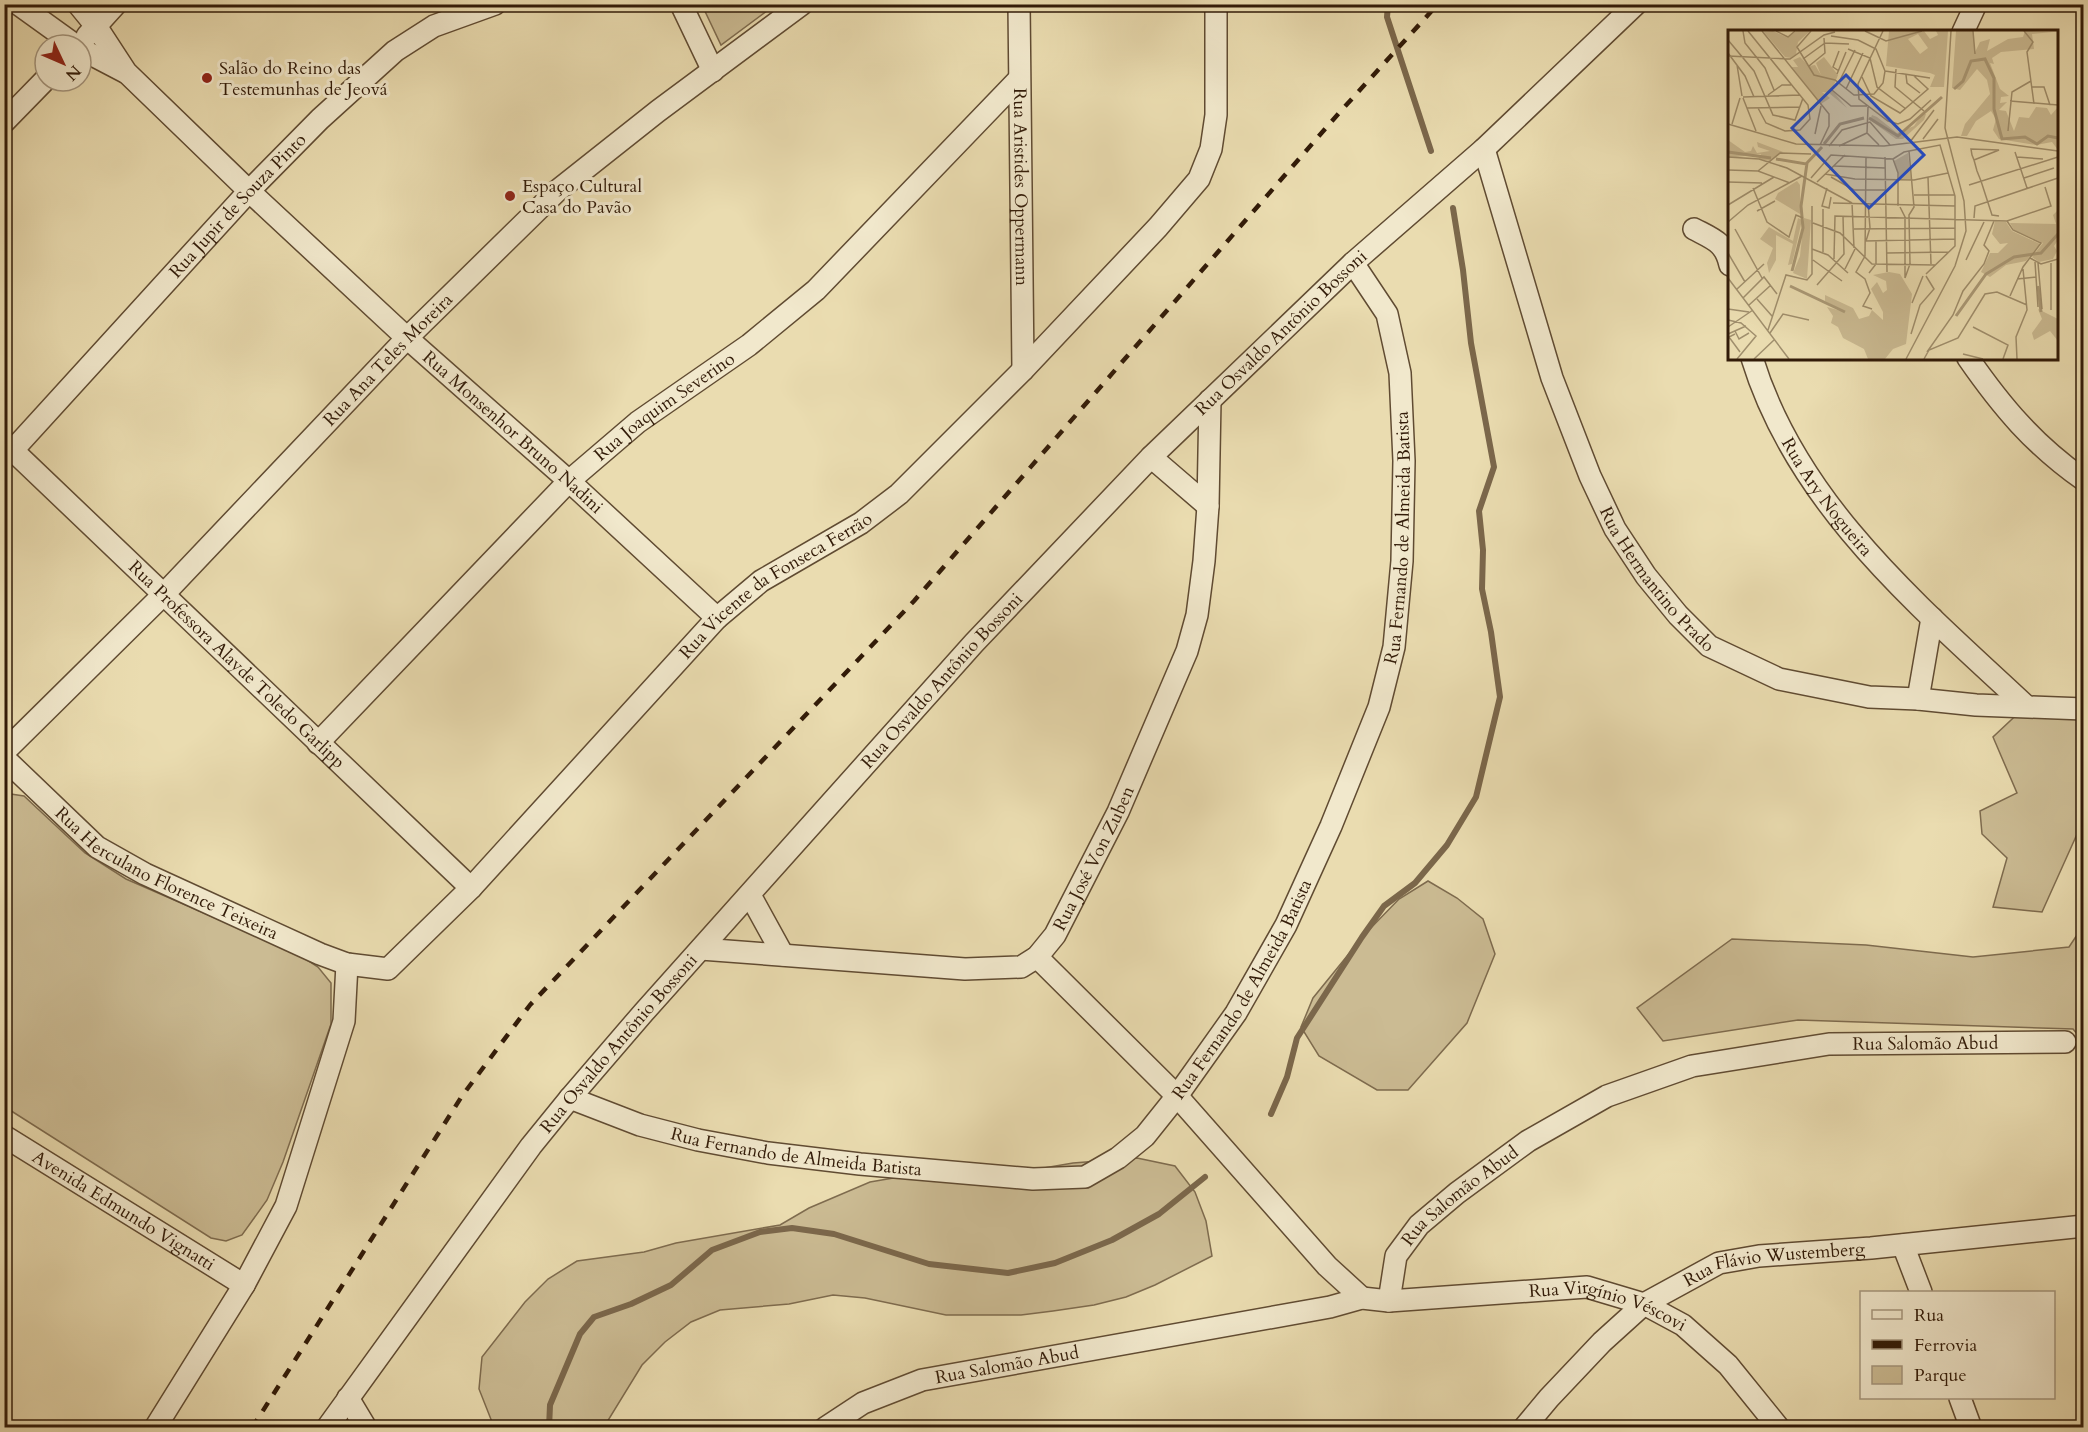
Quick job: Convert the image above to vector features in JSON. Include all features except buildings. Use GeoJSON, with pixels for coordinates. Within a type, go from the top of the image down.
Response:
{"type":"FeatureCollection","features":[{"type":"Feature","properties":{"kind":"street","name":"Rua Monsenhor Bruno Nadini"},"geometry":{"type":"LineString","coordinates":[[18,4],[59,33]]}},
{"type":"Feature","properties":{"kind":"street","name":"Rua Monsenhor Bruno Nadini"},"geometry":{"type":"LineString","coordinates":[[78,4],[96,26],[126,72],[249,191],[407,338],[569,481],[717,618]]}},
{"type":"Feature","properties":{"kind":"street"},"geometry":{"type":"LineString","coordinates":[[90,33],[116,4]]}},
{"type":"Feature","properties":{"kind":"street","name":"Rua Jupir de Souza Pinto"},"geometry":{"type":"LineString","coordinates":[[9,446],[249,191],[320,119],[395,51],[434,26],[495,4]]}},
{"type":"Feature","properties":{"kind":"street"},"geometry":{"type":"LineString","coordinates":[[681,4],[713,71]]}},
{"type":"Feature","properties":{"kind":"street","name":"Rua Ana Teles Moreira"},"geometry":{"type":"LineString","coordinates":[[4,752],[164,594],[407,338],[557,191],[802,4]]}},
{"type":"Feature","properties":{"kind":"street","name":"Rua Aristides Oppermann"},"geometry":{"type":"LineString","coordinates":[[1019,4],[1023,370]]}},
{"type":"Feature","properties":{"kind":"street","name":"Rua Vicente da Fonseca Ferrão"},"geometry":{"type":"LineString","coordinates":[[347,964],[388,969],[471,888],[717,618],[761,581],[861,523],[899,494],[1023,370],[1158,228],[1199,179],[1211,149],[1216,115],[1216,4]]}},
{"type":"Feature","properties":{"kind":"street","name":"Rua Osvaldo Antônio Bossoni"},"geometry":{"type":"LineString","coordinates":[[327,1428],[531,1146],[570,1098],[974,643],[1151,457],[1210,400],[1353,263],[1484,149],[1636,4]]}},
{"type":"Feature","properties":{"kind":"street"},"geometry":{"type":"LineString","coordinates":[[1964,30],[1976,4]]}},
{"type":"Feature","properties":{"kind":"street","name":"Rua Monsenhor Bruno Nadini"},"geometry":{"type":"LineString","coordinates":[[93,54],[126,72]]}},
{"type":"Feature","properties":{"kind":"street","name":"Rua Joaquim Severino"},"geometry":{"type":"LineString","coordinates":[[318,743],[569,481],[638,423],[749,345],[816,290],[1019,79]]}},
{"type":"Feature","properties":{"kind":"street"},"geometry":{"type":"LineString","coordinates":[[4,122],[33,92]]}},
{"type":"Feature","properties":{"kind":"street","name":"Rua Hermantino Prado"},"geometry":{"type":"LineString","coordinates":[[1484,149],[1556,389],[1590,476],[1616,530],[1646,576],[1678,615],[1709,646],[1779,679],[1869,697],[1976,705],[2084,709]]}},
{"type":"Feature","properties":{"kind":"street"},"geometry":{"type":"LineString","coordinates":[[1694,229],[1720,243],[1728,257]]}},
{"type":"Feature","properties":{"kind":"street","name":"Rua Fernando de Almeida Batista"},"geometry":{"type":"LineString","coordinates":[[570,1098],[640,1125],[698,1140],[768,1153],[860,1164],[1033,1179],[1085,1177],[1118,1158],[1145,1136],[1177,1096],[1236,1013],[1286,925],[1331,826],[1379,707],[1394,647],[1402,539],[1404,461],[1400,373],[1387,314],[1353,263]]}},
{"type":"Feature","properties":{"kind":"street","name":"Rua Ary Nogueira"},"geometry":{"type":"LineString","coordinates":[[1753,360],[1776,422],[1800,464],[1840,520],[1901,589],[2026,706]]}},
{"type":"Feature","properties":{"kind":"street"},"geometry":{"type":"LineString","coordinates":[[1969,360],[1997,399],[2034,441],[2084,480]]}},
{"type":"Feature","properties":{"kind":"street","name":"Rua José Von Zuben"},"geometry":{"type":"LineString","coordinates":[[1037,957],[1055,934],[1118,812],[1187,651],[1197,615],[1208,506],[1210,400]]}},
{"type":"Feature","properties":{"kind":"street","name":"Rua Professora Alayde Toledo Garlipp"},"geometry":{"type":"LineString","coordinates":[[9,446],[471,888]]}},
{"type":"Feature","properties":{"kind":"street"},"geometry":{"type":"LineString","coordinates":[[1151,457],[1208,506]]}},
{"type":"Feature","properties":{"kind":"street"},"geometry":{"type":"LineString","coordinates":[[1918,699],[1932,618]]}},
{"type":"Feature","properties":{"kind":"street","name":"Rua Herculano Florence Teixeira"},"geometry":{"type":"LineString","coordinates":[[4,758],[98,847],[145,874],[320,954],[347,964]]}},
{"type":"Feature","properties":{"kind":"street"},"geometry":{"type":"LineString","coordinates":[[750,895],[783,955]]}},
{"type":"Feature","properties":{"kind":"street"},"geometry":{"type":"LineString","coordinates":[[701,949],[965,969],[1021,967],[1037,957],[1177,1096],[1327,1266],[1362,1298]]}},
{"type":"Feature","properties":{"kind":"street"},"geometry":{"type":"LineString","coordinates":[[155,1428],[244,1286],[286,1206],[344,1021],[347,964]]}},
{"type":"Feature","properties":{"kind":"street","name":"Rua Salomão Abud"},"geometry":{"type":"LineString","coordinates":[[825,1428],[863,1403],[922,1380],[1330,1307],[1362,1298],[1389,1301],[1396,1257],[1419,1225],[1457,1193],[1528,1141],[1607,1096],[1692,1066],[1829,1044],[2065,1042]]}},
{"type":"Feature","properties":{"kind":"street","name":"Avenida Edmundo Vignatti"},"geometry":{"type":"LineString","coordinates":[[4,1136],[244,1286]]}},
{"type":"Feature","properties":{"kind":"street","name":"Rua Flávio Wustemberg"},"geometry":{"type":"LineString","coordinates":[[1524,1428],[1602,1342],[1644,1304],[1719,1263],[1759,1256],[1903,1245],[2084,1226]]}},
{"type":"Feature","properties":{"kind":"street"},"geometry":{"type":"LineString","coordinates":[[1903,1245],[1920,1291]]}},
{"type":"Feature","properties":{"kind":"street","name":"Rua Virgínio Véscovi"},"geometry":{"type":"LineString","coordinates":[[1389,1301],[1587,1287],[1644,1304],[1683,1325],[1728,1365],[1779,1428]]}},
{"type":"Feature","properties":{"kind":"street"},"geometry":{"type":"LineString","coordinates":[[348,1398],[366,1428]]}},
{"type":"Feature","properties":{"kind":"street"},"geometry":{"type":"LineString","coordinates":[[1960,1399],[1971,1428]]}},
{"type":"Feature","properties":{"kind":"green space"},"geometry":{"type":"Polygon","coordinates":[[[702,5],[775,5],[721,45],[702,5]]]}},
{"type":"Feature","properties":{"kind":"green space"},"geometry":{"type":"Polygon","coordinates":[[[2026,706],[2083,709],[2083,837],[2078,832],[2042,912],[1993,907],[2007,858],[1982,834],[1980,811],[2017,793],[1993,737],[2026,706]]]}},
{"type":"Feature","properties":{"kind":"green space"},"geometry":{"type":"Polygon","coordinates":[[[4,793],[24,796],[85,853],[126,879],[298,954],[318,967],[331,983],[331,1024],[283,1162],[267,1200],[242,1235],[226,1241],[211,1238],[5,1107],[4,793]]]}},
{"type":"Feature","properties":{"kind":"green space"},"geometry":{"type":"Polygon","coordinates":[[[1428,881],[1457,898],[1483,919],[1495,954],[1467,1023],[1408,1090],[1377,1090],[1319,1056],[1301,1027],[1313,998],[1365,934],[1399,899],[1428,881]]]}},
{"type":"Feature","properties":{"kind":"green space"},"geometry":{"type":"Polygon","coordinates":[[[2083,926],[2083,1041],[2073,1029],[1798,1020],[1663,1041],[1637,1008],[1732,939],[1866,945],[1973,957],[2069,947],[2083,926]]]}},
{"type":"Feature","properties":{"kind":"green space"},"geometry":{"type":"Polygon","coordinates":[[[1137,1158],[1175,1166],[1195,1192],[1206,1221],[1212,1256],[1126,1297],[1094,1305],[1021,1315],[946,1315],[865,1298],[833,1295],[789,1304],[720,1310],[691,1322],[665,1342],[642,1365],[604,1427],[494,1427],[479,1389],[482,1357],[525,1302],[548,1279],[577,1261],[644,1252],[676,1243],[780,1225],[809,1208],[870,1182],[905,1176],[1038,1169],[1073,1163],[1137,1158]]]}},
{"type":"Feature","properties":{"kind":"waterway"},"geometry":{"type":"LineString","coordinates":[[1388,4],[1387,17],[1431,151]]}},
{"type":"Feature","properties":{"kind":"waterway"},"geometry":{"type":"LineString","coordinates":[[1271,1114],[1287,1077],[1297,1038],[1362,937],[1384,906],[1415,883],[1447,845],[1476,797],[1500,697],[1491,632],[1482,589],[1483,550],[1479,511],[1494,467],[1471,343],[1453,208]]}},
{"type":"Feature","properties":{"kind":"waterway"},"geometry":{"type":"LineString","coordinates":[[549,1428],[550,1405],[580,1334],[594,1317],[631,1304],[671,1285],[712,1250],[760,1232],[792,1228],[834,1234],[929,1264],[1008,1273],[1055,1263],[1112,1240],[1159,1214],[1205,1177]]}},
{"type":"Feature","properties":{"kind":"railway"},"geometry":{"type":"LineString","coordinates":[[252,1428],[462,1096],[530,1005],[914,601],[1339,113],[1438,4]]}},
{"type":"Feature","properties":{"kind":"place","name":"Salão do Reino das Testemunhas de Jeová"},"geometry":{"type":"Point","coordinates":[207,78]}},
{"type":"Feature","properties":{"kind":"place","name":"Espaço Cultural Casa do Pavão"},"geometry":{"type":"Point","coordinates":[510,196]}}]}
